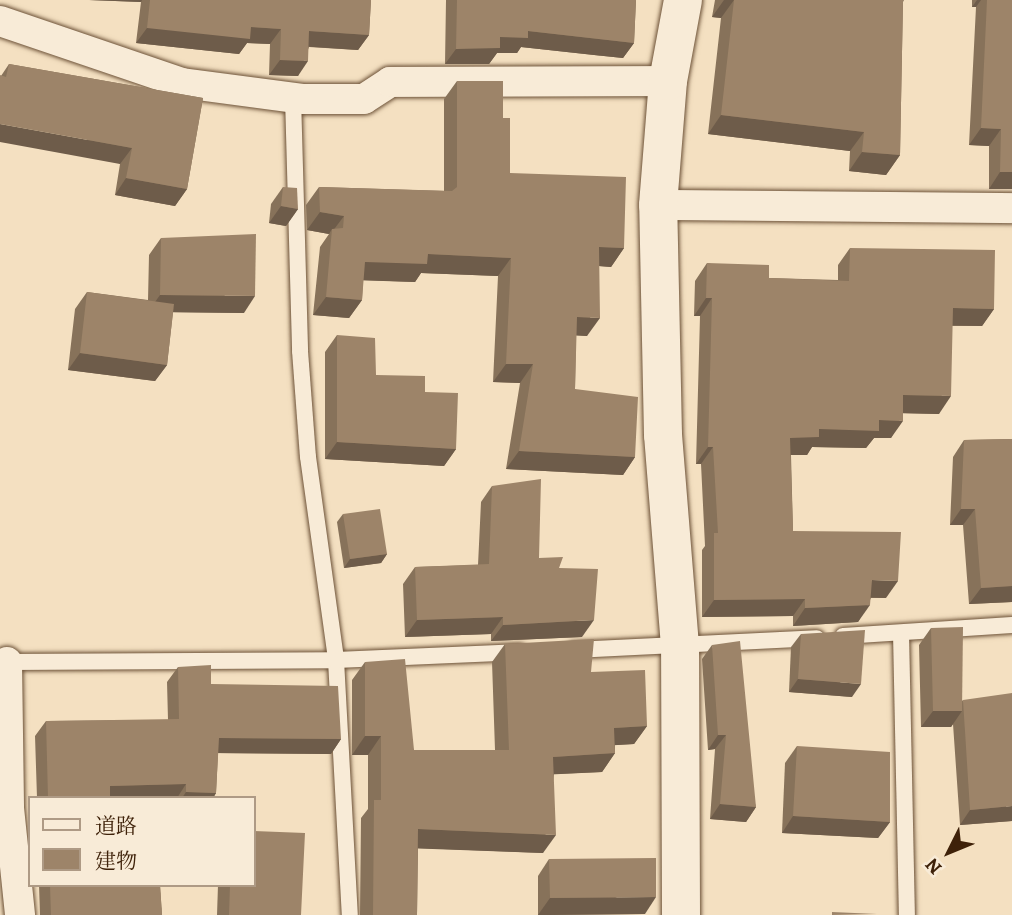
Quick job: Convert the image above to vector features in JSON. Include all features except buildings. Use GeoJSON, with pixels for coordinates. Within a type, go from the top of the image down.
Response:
{"type":"FeatureCollection","features":[{"type":"Feature","properties":{"kind":"street"},"geometry":{"type":"LineString","coordinates":[[681,915],[680,646],[663,435],[658,205],[668,81],[683,0]]}},
{"type":"Feature","properties":{"kind":"street"},"geometry":{"type":"LineString","coordinates":[[0,21],[182,83],[293,97],[364,99],[390,82],[668,81]]}},
{"type":"Feature","properties":{"kind":"street"},"geometry":{"type":"LineString","coordinates":[[658,205],[1012,208]]}},
{"type":"Feature","properties":{"kind":"street"},"geometry":{"type":"LineString","coordinates":[[7,662],[9,808],[20,915]]}},
{"type":"Feature","properties":{"kind":"lane"},"geometry":{"type":"LineString","coordinates":[[293,97],[300,351],[308,457],[336,660],[349,915]]}},
{"type":"Feature","properties":{"kind":"lane"},"geometry":{"type":"LineString","coordinates":[[7,662],[336,660],[680,646],[1012,625]]}},
{"type":"Feature","properties":{"kind":"lane"},"geometry":{"type":"LineString","coordinates":[[901,633],[908,915]]}}]}
